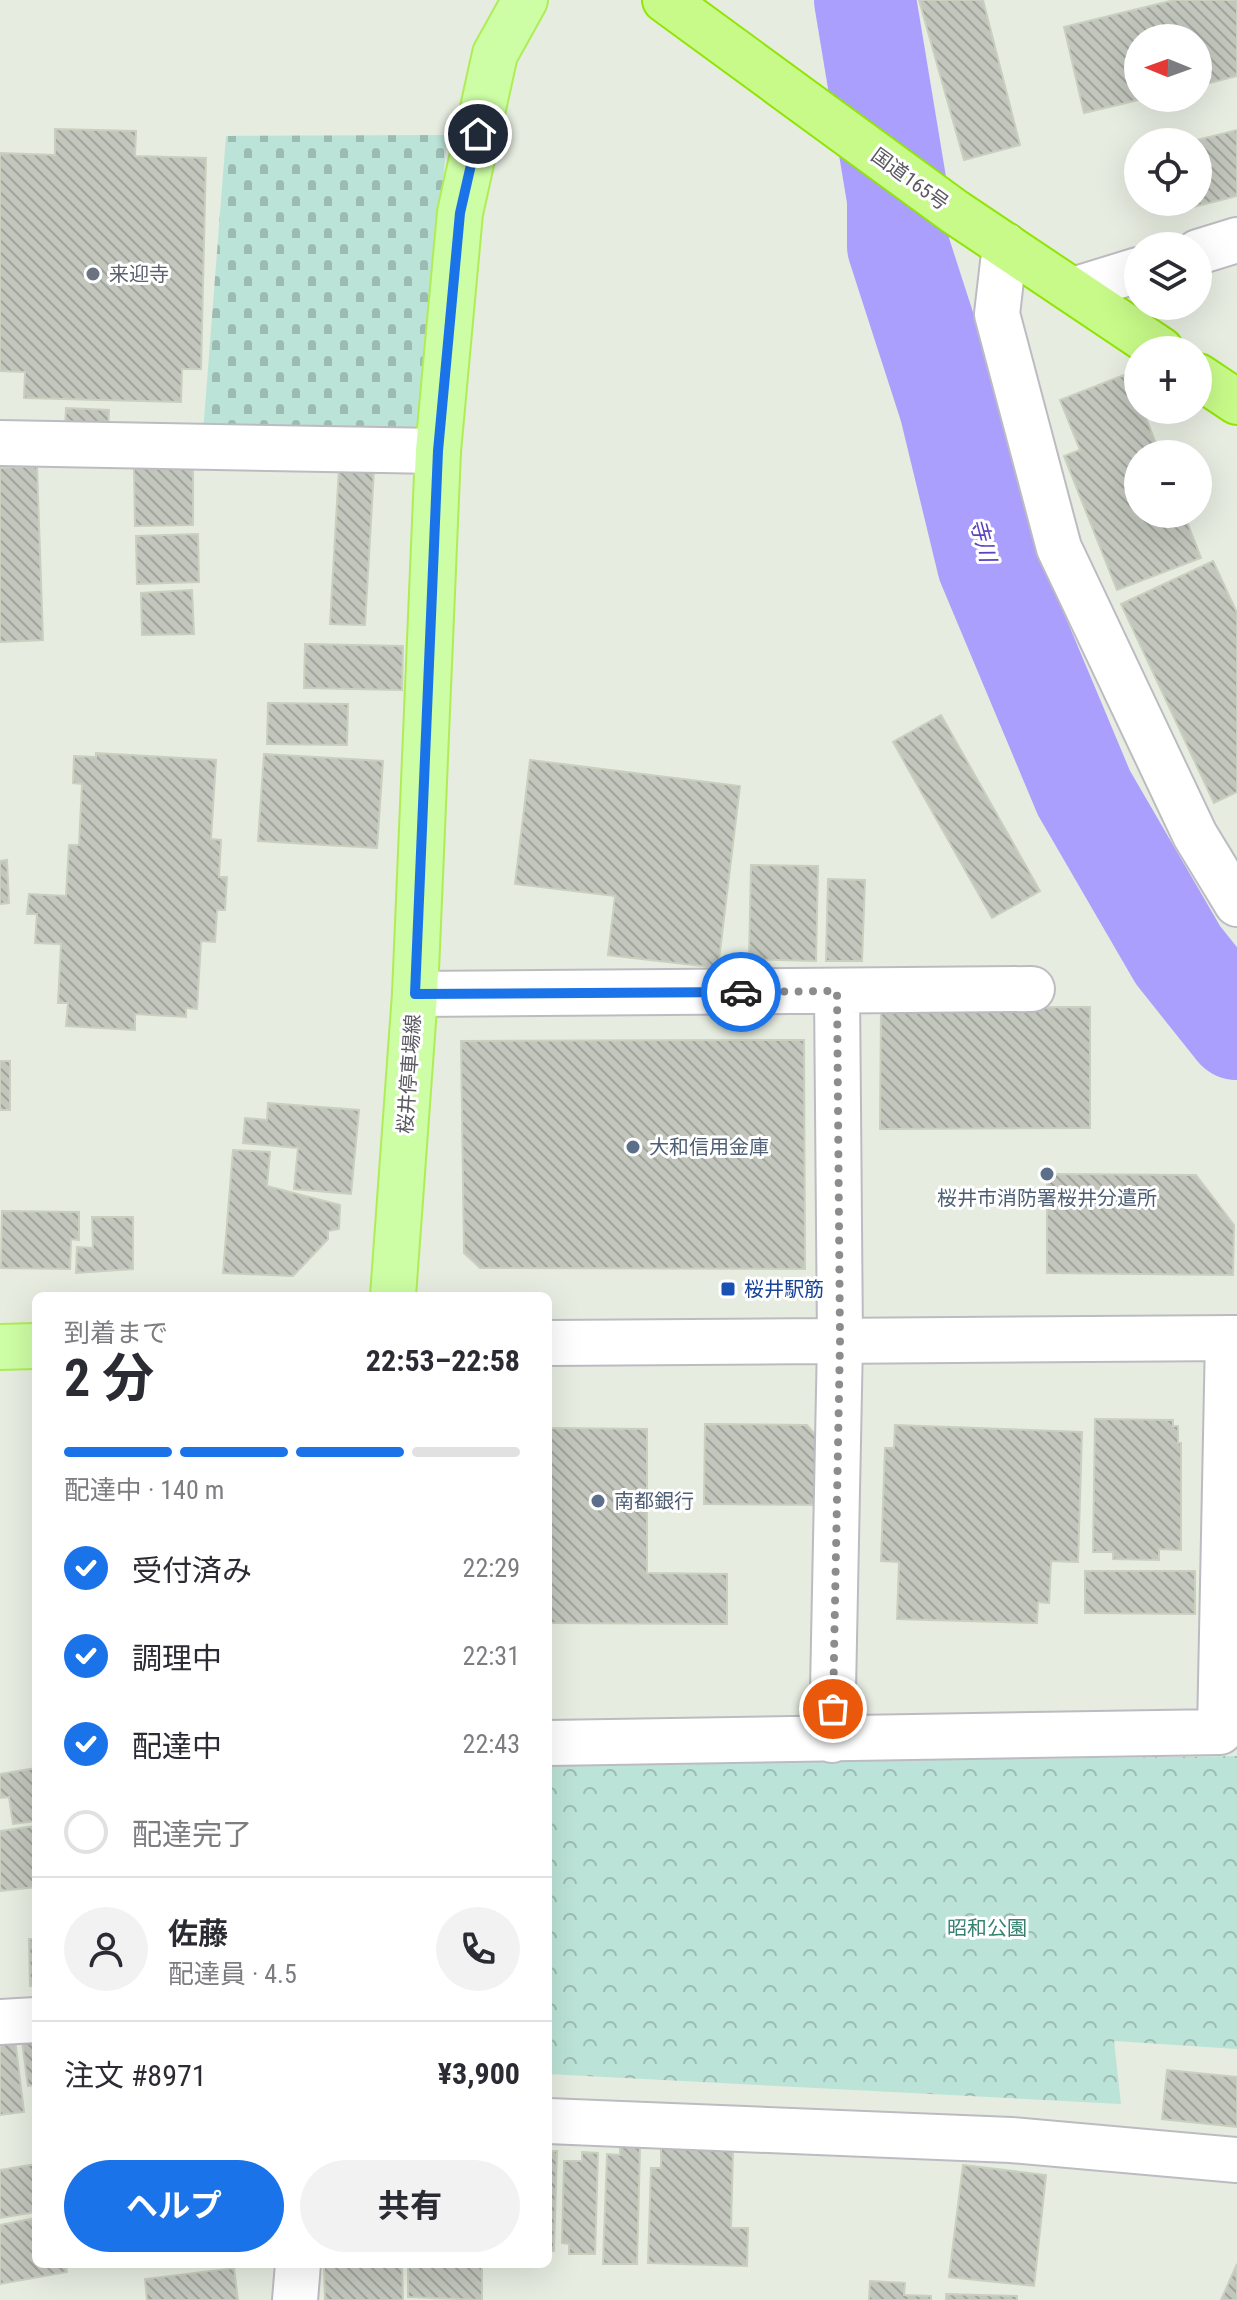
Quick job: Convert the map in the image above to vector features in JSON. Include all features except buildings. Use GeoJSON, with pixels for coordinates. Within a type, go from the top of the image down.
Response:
{"type":"FeatureCollection","features":[{"type":"Feature","properties":{"kind":"highway","name":"国道165号"},"geometry":{"type":"LineString","coordinates":[[665,0],[755,69],[955,212],[1140,336]]}},
{"type":"Feature","properties":{"kind":"highway"},"geometry":{"type":"LineString","coordinates":[[1212,385],[1237,402]]}},
{"type":"Feature","properties":{"kind":"main road","name":"桜井停車場線"},"geometry":{"type":"LineString","coordinates":[[393,1292],[415,994],[438,451],[460,213],[495,54],[525,0]]}},
{"type":"Feature","properties":{"kind":"main road"},"geometry":{"type":"LineString","coordinates":[[0,1347],[32,1346]]}},
{"type":"Feature","properties":{"kind":"street"},"geometry":{"type":"LineString","coordinates":[[1212,248],[1237,240]]}},
{"type":"Feature","properties":{"kind":"street"},"geometry":{"type":"LineString","coordinates":[[1005,245],[997,314],[1059,548],[1195,835],[1237,904]]}},
{"type":"Feature","properties":{"kind":"street"},"geometry":{"type":"LineString","coordinates":[[1073,290],[1124,274]]}},
{"type":"Feature","properties":{"kind":"street"},"geometry":{"type":"LineString","coordinates":[[0,443],[438,451]]}},
{"type":"Feature","properties":{"kind":"street"},"geometry":{"type":"LineString","coordinates":[[415,994],[1032,989]]}},
{"type":"Feature","properties":{"kind":"street"},"geometry":{"type":"LineString","coordinates":[[832,1740],[840,1341],[837,991]]}},
{"type":"Feature","properties":{"kind":"street"},"geometry":{"type":"LineString","coordinates":[[552,1343],[1233,1338],[1220,1732],[552,1743]]}},
{"type":"Feature","properties":{"kind":"street"},"geometry":{"type":"LineString","coordinates":[[0,2022],[32,2020]]}},
{"type":"Feature","properties":{"kind":"street"},"geometry":{"type":"LineString","coordinates":[[552,2121],[1011,2140],[1237,2160]]}},
{"type":"Feature","properties":{"kind":"street"},"geometry":{"type":"LineString","coordinates":[[295,2300],[298,2268]]}},
{"type":"Feature","properties":{"kind":"green space"},"geometry":{"type":"Polygon","coordinates":[[[447,135],[423,430],[202,446],[226,136],[447,135]]]}},
{"type":"Feature","properties":{"kind":"green space","name":"昭和公園"},"geometry":{"type":"Polygon","coordinates":[[[1237,1756],[1237,2049],[1114,2041],[1121,2104],[552,2074],[552,1765],[1237,1756]]]}},
{"type":"Feature","properties":{"kind":"waterway","name":"寺川"},"geometry":{"type":"LineString","coordinates":[[865,0],[898,199],[898,246],[950,407],[988,564],[1084,793],[1178,955],[1237,1029]]}},
{"type":"Feature","properties":{"kind":"way so far"},"geometry":{"type":"LineString","coordinates":[[741,992],[837,991],[840,1341],[833,1709]]}},
{"type":"Feature","properties":{"kind":"place","name":"来迎寺"},"geometry":{"type":"Point","coordinates":[93,274]}},
{"type":"Feature","properties":{"kind":"place","name":"大和信用金庫"},"geometry":{"type":"Point","coordinates":[633,1147]}},
{"type":"Feature","properties":{"kind":"place","name":"桜井市消防署桜井分遣所"},"geometry":{"type":"Point","coordinates":[1047,1174]}},
{"type":"Feature","properties":{"kind":"place","name":"桜井駅筋"},"geometry":{"type":"Point","coordinates":[728,1289]}},
{"type":"Feature","properties":{"kind":"place","name":"南都銀行"},"geometry":{"type":"Point","coordinates":[598,1501]}},
{"type":"Feature","properties":{"kind":"route"},"geometry":{"type":"LineString","coordinates":[[478,134],[460,213],[438,451],[415,994],[741,992]]}}]}
